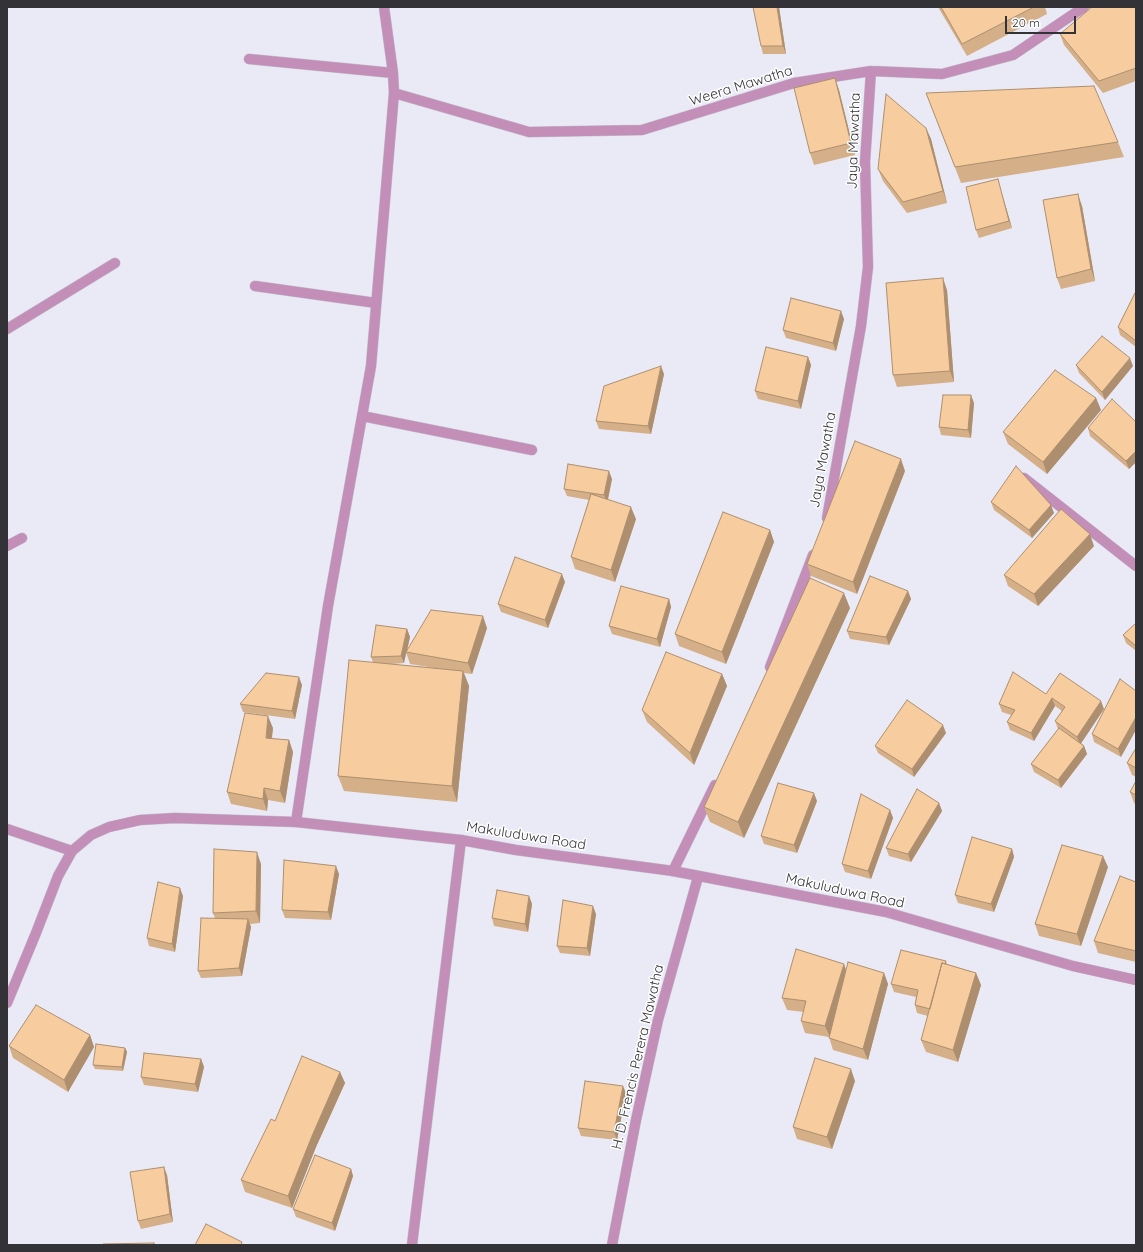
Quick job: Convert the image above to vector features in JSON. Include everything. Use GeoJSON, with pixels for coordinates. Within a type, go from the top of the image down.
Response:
{"type":"FeatureCollection","features":[{"type":"Feature","properties":{"kind":"street"},"geometry":{"type":"LineString","coordinates":[[296,822],[328,606],[371,366],[394,93],[393,73],[384,7]]}},
{"type":"Feature","properties":{"kind":"street","name":"Weera Mawatha"},"geometry":{"type":"LineString","coordinates":[[394,93],[529,132],[642,130],[794,83],[871,71],[942,74],[1013,55],[1084,7]]}},
{"type":"Feature","properties":{"kind":"street"},"geometry":{"type":"LineString","coordinates":[[249,59],[393,73]]}},
{"type":"Feature","properties":{"kind":"street","name":"Jaya Mawatha"},"geometry":{"type":"LineString","coordinates":[[822,530],[828,515],[857,350],[868,266],[864,162],[871,71]]}},
{"type":"Feature","properties":{"kind":"street"},"geometry":{"type":"LineString","coordinates":[[7,328],[115,263]]}},
{"type":"Feature","properties":{"kind":"street"},"geometry":{"type":"LineString","coordinates":[[255,286],[376,303]]}},
{"type":"Feature","properties":{"kind":"street"},"geometry":{"type":"LineString","coordinates":[[362,416],[532,450]]}},
{"type":"Feature","properties":{"kind":"street"},"geometry":{"type":"LineString","coordinates":[[1019,474],[1136,566]]}},
{"type":"Feature","properties":{"kind":"street"},"geometry":{"type":"LineString","coordinates":[[7,546],[22,538]]}},
{"type":"Feature","properties":{"kind":"street"},"geometry":{"type":"LineString","coordinates":[[766,678],[817,544]]}},
{"type":"Feature","properties":{"kind":"street"},"geometry":{"type":"LineString","coordinates":[[673,871],[718,778]]}},
{"type":"Feature","properties":{"kind":"street","name":"Makuluduwa Road"},"geometry":{"type":"LineString","coordinates":[[7,1003],[58,876],[72,851],[91,835],[109,827],[140,820],[182,818],[296,822],[461,840],[516,850],[673,871],[886,912],[1073,966],[1136,980]]}},
{"type":"Feature","properties":{"kind":"street"},"geometry":{"type":"LineString","coordinates":[[7,830],[72,851]]}},
{"type":"Feature","properties":{"kind":"street"},"geometry":{"type":"LineString","coordinates":[[412,1245],[461,840]]}},
{"type":"Feature","properties":{"kind":"street","name":"H. D. Frencis Perera Mawatha"},"geometry":{"type":"LineString","coordinates":[[612,1245],[636,1120],[658,1020],[698,877]]}},
{"type":"Feature","properties":{"kind":"building"},"geometry":{"type":"Polygon","coordinates":[[[753,7],[777,7],[783,46],[761,46],[753,7]]]}},
{"type":"Feature","properties":{"kind":"building"},"geometry":{"type":"Polygon","coordinates":[[[941,7],[1034,7],[962,44],[941,7]]]}},
{"type":"Feature","properties":{"kind":"building"},"geometry":{"type":"Polygon","coordinates":[[[1092,7],[1136,7],[1136,68],[1099,81],[1060,34],[1092,7]]]}},
{"type":"Feature","properties":{"kind":"building"},"geometry":{"type":"Polygon","coordinates":[[[835,78],[851,143],[810,153],[794,88],[835,78]]]}},
{"type":"Feature","properties":{"kind":"building"},"geometry":{"type":"Polygon","coordinates":[[[1094,86],[1118,142],[955,167],[926,93],[1094,86]]]}},
{"type":"Feature","properties":{"kind":"building"},"geometry":{"type":"Polygon","coordinates":[[[886,94],[926,128],[943,191],[903,202],[878,169],[886,94]]]}},
{"type":"Feature","properties":{"kind":"building"},"geometry":{"type":"Polygon","coordinates":[[[998,179],[1009,221],[976,230],[966,187],[998,179]]]}},
{"type":"Feature","properties":{"kind":"building"},"geometry":{"type":"Polygon","coordinates":[[[1078,194],[1091,269],[1057,278],[1043,200],[1078,194]]]}},
{"type":"Feature","properties":{"kind":"building"},"geometry":{"type":"Polygon","coordinates":[[[943,278],[950,371],[893,375],[886,283],[943,278]]]}},
{"type":"Feature","properties":{"kind":"building"},"geometry":{"type":"Polygon","coordinates":[[[1136,291],[1136,341],[1118,327],[1136,291]]]}},
{"type":"Feature","properties":{"kind":"building"},"geometry":{"type":"Polygon","coordinates":[[[791,298],[841,311],[833,343],[783,330],[791,298]]]}},
{"type":"Feature","properties":{"kind":"building"},"geometry":{"type":"Polygon","coordinates":[[[1102,336],[1130,358],[1102,392],[1076,365],[1102,336]]]}},
{"type":"Feature","properties":{"kind":"building"},"geometry":{"type":"Polygon","coordinates":[[[766,347],[808,357],[798,401],[755,391],[766,347]]]}},
{"type":"Feature","properties":{"kind":"building"},"geometry":{"type":"Polygon","coordinates":[[[661,366],[648,426],[596,421],[604,386],[661,366]]]}},
{"type":"Feature","properties":{"kind":"building"},"geometry":{"type":"Polygon","coordinates":[[[1055,370],[1096,398],[1043,462],[1003,432],[1055,370]]]}},
{"type":"Feature","properties":{"kind":"building"},"geometry":{"type":"Polygon","coordinates":[[[943,395],[971,395],[968,430],[939,427],[943,395]]]}},
{"type":"Feature","properties":{"kind":"building"},"geometry":{"type":"Polygon","coordinates":[[[1112,399],[1136,422],[1136,451],[1126,461],[1088,428],[1112,399]]]}},
{"type":"Feature","properties":{"kind":"building"},"geometry":{"type":"Polygon","coordinates":[[[855,441],[901,459],[853,582],[807,564],[855,441]]]}},
{"type":"Feature","properties":{"kind":"building"},"geometry":{"type":"Polygon","coordinates":[[[568,464],[609,471],[604,495],[564,489],[568,464]]]}},
{"type":"Feature","properties":{"kind":"building"},"geometry":{"type":"Polygon","coordinates":[[[1016,466],[1051,505],[1029,530],[991,502],[1016,466]]]}},
{"type":"Feature","properties":{"kind":"building"},"geometry":{"type":"Polygon","coordinates":[[[591,494],[631,507],[611,570],[571,557],[591,494]]]}},
{"type":"Feature","properties":{"kind":"building"},"geometry":{"type":"Polygon","coordinates":[[[1061,509],[1090,534],[1034,594],[1004,575],[1061,509]]]}},
{"type":"Feature","properties":{"kind":"building"},"geometry":{"type":"Polygon","coordinates":[[[723,512],[770,530],[722,652],[675,634],[723,512]]]}},
{"type":"Feature","properties":{"kind":"building"},"geometry":{"type":"Polygon","coordinates":[[[515,557],[562,574],[545,620],[498,604],[515,557]]]}},
{"type":"Feature","properties":{"kind":"building"},"geometry":{"type":"Polygon","coordinates":[[[870,576],[908,591],[886,637],[847,631],[870,576]]]}},
{"type":"Feature","properties":{"kind":"building"},"geometry":{"type":"Polygon","coordinates":[[[810,578],[844,593],[738,822],[704,807],[810,578]]]}},
{"type":"Feature","properties":{"kind":"building"},"geometry":{"type":"Polygon","coordinates":[[[621,586],[669,599],[657,639],[609,626],[621,586]]]}},
{"type":"Feature","properties":{"kind":"building"},"geometry":{"type":"Polygon","coordinates":[[[431,610],[483,616],[468,663],[406,652],[431,610]]]}},
{"type":"Feature","properties":{"kind":"building"},"geometry":{"type":"Polygon","coordinates":[[[1136,623],[1136,646],[1123,635],[1136,623]]]}},
{"type":"Feature","properties":{"kind":"building"},"geometry":{"type":"Polygon","coordinates":[[[376,625],[407,629],[401,656],[371,657],[376,625]]]}},
{"type":"Feature","properties":{"kind":"building"},"geometry":{"type":"Polygon","coordinates":[[[666,652],[722,674],[690,753],[642,710],[666,652]]]}},
{"type":"Feature","properties":{"kind":"building"},"geometry":{"type":"Polygon","coordinates":[[[349,660],[463,671],[452,786],[338,776],[349,660]]]}},
{"type":"Feature","properties":{"kind":"building"},"geometry":{"type":"Polygon","coordinates":[[[1013,672],[1046,694],[1060,673],[1101,701],[1077,737],[1055,721],[1065,707],[1052,698],[1031,733],[1007,722],[1015,710],[999,704],[1013,672]]]}},
{"type":"Feature","properties":{"kind":"building"},"geometry":{"type":"Polygon","coordinates":[[[266,673],[299,677],[292,711],[240,704],[266,673]]]}},
{"type":"Feature","properties":{"kind":"building"},"geometry":{"type":"Polygon","coordinates":[[[1120,679],[1136,691],[1136,717],[1118,749],[1092,734],[1120,679]]]}},
{"type":"Feature","properties":{"kind":"building"},"geometry":{"type":"Polygon","coordinates":[[[907,700],[943,725],[912,769],[875,746],[907,700]]]}},
{"type":"Feature","properties":{"kind":"building"},"geometry":{"type":"Polygon","coordinates":[[[245,713],[268,716],[266,738],[289,740],[280,791],[264,788],[263,799],[227,792],[245,713]]]}},
{"type":"Feature","properties":{"kind":"building"},"geometry":{"type":"Polygon","coordinates":[[[1059,728],[1084,746],[1058,780],[1031,764],[1059,728]]]}},
{"type":"Feature","properties":{"kind":"building"},"geometry":{"type":"Polygon","coordinates":[[[1136,748],[1136,768],[1127,763],[1136,748]]]}},
{"type":"Feature","properties":{"kind":"building"},"geometry":{"type":"Polygon","coordinates":[[[1136,781],[1136,795],[1130,792],[1136,781]]]}},
{"type":"Feature","properties":{"kind":"building"},"geometry":{"type":"Polygon","coordinates":[[[778,783],[814,793],[794,845],[761,836],[778,783]]]}},
{"type":"Feature","properties":{"kind":"building"},"geometry":{"type":"Polygon","coordinates":[[[917,789],[939,803],[908,854],[886,848],[917,789]]]}},
{"type":"Feature","properties":{"kind":"building"},"geometry":{"type":"Polygon","coordinates":[[[861,794],[890,810],[868,871],[842,864],[861,794]]]}},
{"type":"Feature","properties":{"kind":"building"},"geometry":{"type":"Polygon","coordinates":[[[972,837],[1012,849],[991,904],[955,895],[972,837]]]}},
{"type":"Feature","properties":{"kind":"building"},"geometry":{"type":"Polygon","coordinates":[[[1062,845],[1103,856],[1077,934],[1035,924],[1062,845]]]}},
{"type":"Feature","properties":{"kind":"building"},"geometry":{"type":"Polygon","coordinates":[[[214,849],[257,852],[256,911],[213,913],[214,849]]]}},
{"type":"Feature","properties":{"kind":"building"},"geometry":{"type":"Polygon","coordinates":[[[284,860],[336,866],[328,912],[282,910],[284,860]]]}},
{"type":"Feature","properties":{"kind":"building"},"geometry":{"type":"Polygon","coordinates":[[[1120,876],[1136,882],[1136,951],[1094,941],[1120,876]]]}},
{"type":"Feature","properties":{"kind":"building"},"geometry":{"type":"Polygon","coordinates":[[[158,882],[180,888],[172,944],[147,938],[158,882]]]}},
{"type":"Feature","properties":{"kind":"building"},"geometry":{"type":"Polygon","coordinates":[[[497,890],[529,896],[525,924],[492,918],[497,890]]]}},
{"type":"Feature","properties":{"kind":"building"},"geometry":{"type":"Polygon","coordinates":[[[563,900],[593,906],[587,948],[557,946],[563,900]]]}},
{"type":"Feature","properties":{"kind":"building"},"geometry":{"type":"Polygon","coordinates":[[[201,918],[248,919],[239,968],[198,971],[201,918]]]}},
{"type":"Feature","properties":{"kind":"building"},"geometry":{"type":"Polygon","coordinates":[[[796,949],[844,964],[825,1026],[801,1021],[806,1001],[782,998],[796,949]]]}},
{"type":"Feature","properties":{"kind":"building"},"geometry":{"type":"Polygon","coordinates":[[[901,950],[946,961],[945,964],[942,963],[930,1009],[915,1005],[918,990],[891,984],[901,950]]]}},
{"type":"Feature","properties":{"kind":"building"},"geometry":{"type":"Polygon","coordinates":[[[848,962],[884,973],[863,1049],[829,1038],[848,962]]]}},
{"type":"Feature","properties":{"kind":"building"},"geometry":{"type":"Polygon","coordinates":[[[942,963],[976,973],[953,1050],[921,1040],[942,963]]]}},
{"type":"Feature","properties":{"kind":"building"},"geometry":{"type":"Polygon","coordinates":[[[36,1005],[90,1035],[64,1080],[9,1046],[36,1005]]]}},
{"type":"Feature","properties":{"kind":"building"},"geometry":{"type":"Polygon","coordinates":[[[96,1044],[125,1048],[122,1067],[93,1065],[96,1044]]]}},
{"type":"Feature","properties":{"kind":"building"},"geometry":{"type":"Polygon","coordinates":[[[144,1053],[201,1059],[195,1084],[141,1077],[144,1053]]]}},
{"type":"Feature","properties":{"kind":"building"},"geometry":{"type":"Polygon","coordinates":[[[302,1056],[340,1072],[288,1196],[241,1180],[271,1119],[275,1121],[302,1056]]]}},
{"type":"Feature","properties":{"kind":"building"},"geometry":{"type":"Polygon","coordinates":[[[815,1058],[851,1069],[827,1137],[793,1127],[815,1058]]]}},
{"type":"Feature","properties":{"kind":"building"},"geometry":{"type":"Polygon","coordinates":[[[585,1081],[623,1086],[614,1132],[578,1128],[585,1081]]]}},
{"type":"Feature","properties":{"kind":"building"},"geometry":{"type":"Polygon","coordinates":[[[315,1155],[351,1169],[332,1223],[293,1209],[315,1155]]]}},
{"type":"Feature","properties":{"kind":"building"},"geometry":{"type":"Polygon","coordinates":[[[164,1167],[170,1214],[138,1221],[130,1172],[164,1167]]]}},
{"type":"Feature","properties":{"kind":"building"},"geometry":{"type":"Polygon","coordinates":[[[206,1224],[242,1242],[241,1245],[195,1245],[206,1224]]]}},
{"type":"Feature","properties":{"kind":"building"},"geometry":{"type":"Polygon","coordinates":[[[154,1243],[154,1245],[103,1244],[154,1243]]]}}]}
